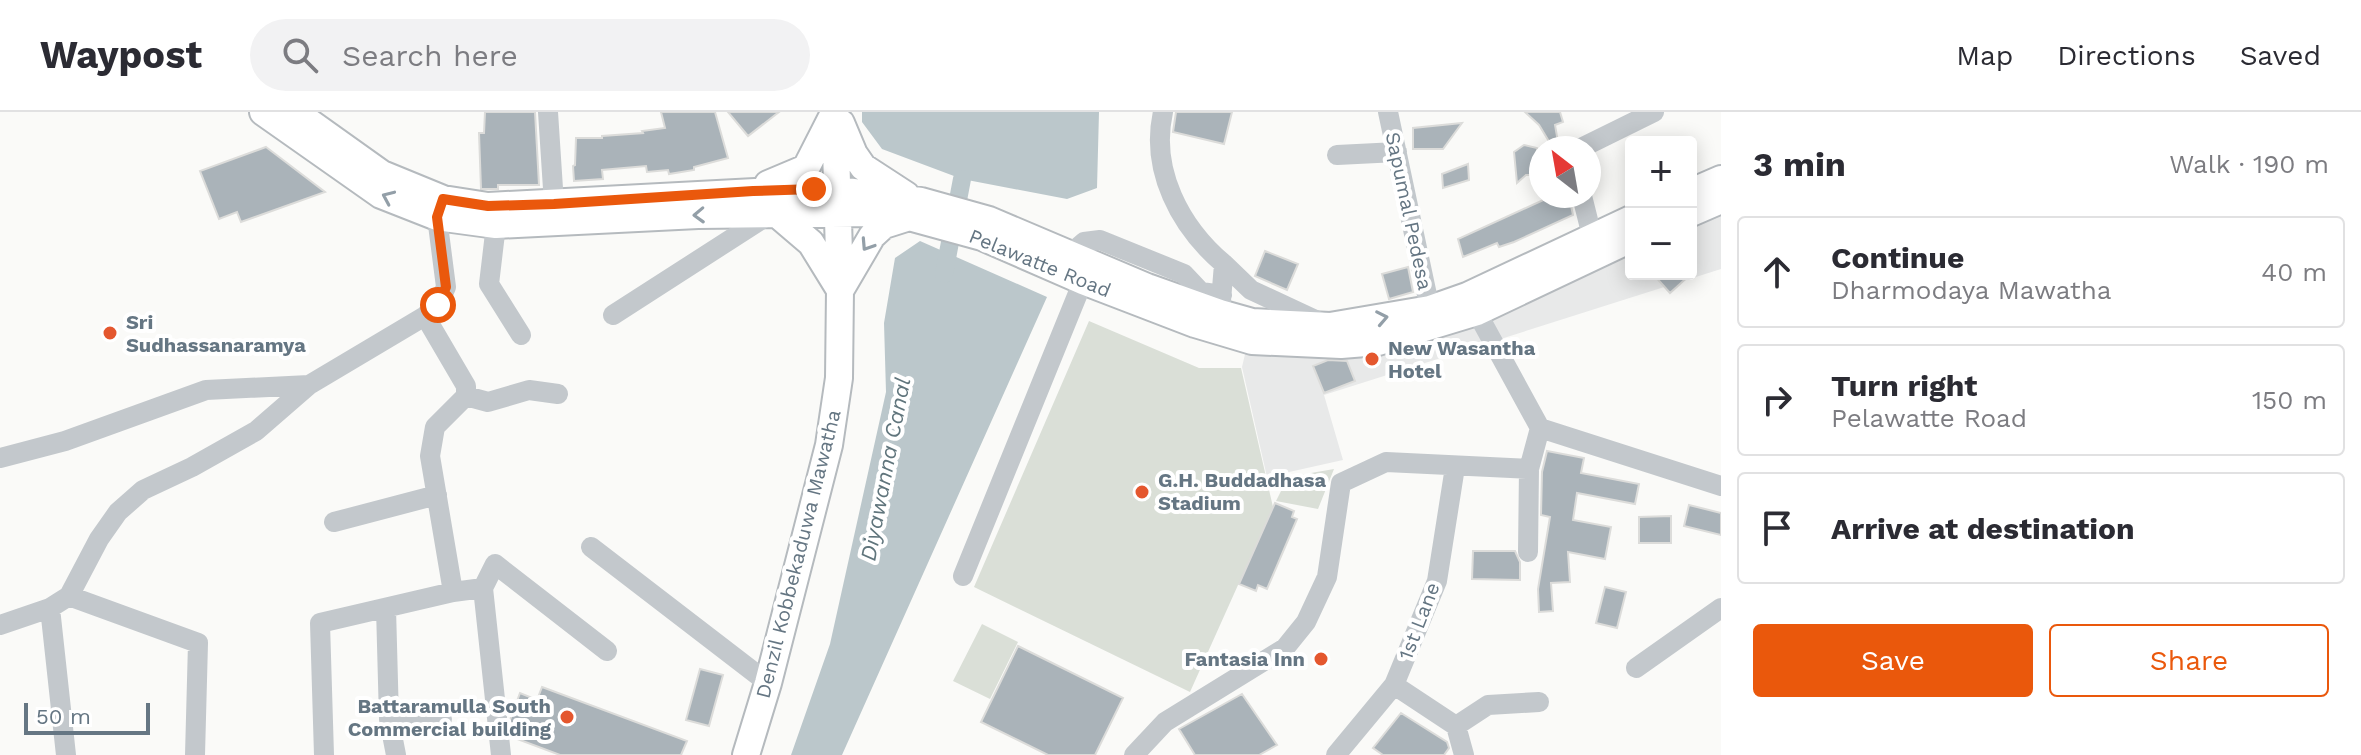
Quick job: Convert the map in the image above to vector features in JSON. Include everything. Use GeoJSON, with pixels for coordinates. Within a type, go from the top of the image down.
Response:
{"type":"FeatureCollection","features":[{"type":"Feature","properties":{"kind":"main road","name":"Pelawatte Road"},"geometry":{"type":"LineString","coordinates":[[263,112],[304,120],[382,174],[440,208],[496,225],[774,214],[838,201]]}},
{"type":"Feature","properties":{"kind":"main road"},"geometry":{"type":"LineString","coordinates":[[753,191],[806,168],[835,112]]}},
{"type":"Feature","properties":{"kind":"main road"},"geometry":{"type":"LineString","coordinates":[[774,214],[811,243],[840,290],[872,236],[884,225],[914,209],[863,167],[835,112]]}},
{"type":"Feature","properties":{"kind":"main road","name":"Denzil Kobbekaduwa Mawatha"},"geometry":{"type":"LineString","coordinates":[[746,755],[768,683],[829,445],[839,378],[835,112]]}},
{"type":"Feature","properties":{"kind":"main road"},"geometry":{"type":"LineString","coordinates":[[1697,189],[1721,179]]}},
{"type":"Feature","properties":{"kind":"main road","name":"Pelawatte Road"},"geometry":{"type":"LineString","coordinates":[[440,208],[753,191],[914,209],[1070,254],[1209,310],[1252,341],[1341,345],[1378,342],[1472,304],[1596,244],[1625,223]]}},
{"type":"Feature","properties":{"kind":"main road"},"geometry":{"type":"LineString","coordinates":[[1697,210],[1721,200]]}},
{"type":"Feature","properties":{"kind":"main road","name":"Pelawatte Road"},"geometry":{"type":"LineString","coordinates":[[986,228],[1083,281],[1252,322],[1340,326],[1472,304]]}},
{"type":"Feature","properties":{"kind":"main road","name":"Pelawatte Road"},"geometry":{"type":"LineString","coordinates":[[1596,244],[1625,240]]}},
{"type":"Feature","properties":{"kind":"street"},"geometry":{"type":"LineString","coordinates":[[548,112],[554,204]]}},
{"type":"Feature","properties":{"kind":"street"},"geometry":{"type":"LineString","coordinates":[[1163,112],[1160,124],[1162,174],[1180,214],[1205,248],[1251,290],[1330,326]]}},
{"type":"Feature","properties":{"kind":"street","name":"Sapumal Pedesa"},"geometry":{"type":"LineString","coordinates":[[1388,112],[1430,309]]}},
{"type":"Feature","properties":{"kind":"street"},"geometry":{"type":"LineString","coordinates":[[1601,138],[1654,112]]}},
{"type":"Feature","properties":{"kind":"street"},"geometry":{"type":"LineString","coordinates":[[1337,155],[1397,152]]}},
{"type":"Feature","properties":{"kind":"street"},"geometry":{"type":"LineString","coordinates":[[0,625],[50,608],[69,596],[99,539],[118,512],[143,490],[256,431],[309,385],[425,316],[438,305],[446,287],[440,208]]}},
{"type":"Feature","properties":{"kind":"street"},"geometry":{"type":"LineString","coordinates":[[1586,208],[1596,244]]}},
{"type":"Feature","properties":{"kind":"street"},"geometry":{"type":"LineString","coordinates":[[613,315],[774,214]]}},
{"type":"Feature","properties":{"kind":"street"},"geometry":{"type":"LineString","coordinates":[[496,225],[489,284],[521,335]]}},
{"type":"Feature","properties":{"kind":"street"},"geometry":{"type":"LineString","coordinates":[[1209,310],[1224,264]]}},
{"type":"Feature","properties":{"kind":"street"},"geometry":{"type":"LineString","coordinates":[[963,576],[1083,281]]}},
{"type":"Feature","properties":{"kind":"street"},"geometry":{"type":"LineString","coordinates":[[1472,304],[1540,428],[1721,486]]}},
{"type":"Feature","properties":{"kind":"street"},"geometry":{"type":"LineString","coordinates":[[425,316],[466,386],[466,396],[435,427],[430,456],[453,592]]}},
{"type":"Feature","properties":{"kind":"street"},"geometry":{"type":"LineString","coordinates":[[0,458],[65,441],[206,390],[309,385]]}},
{"type":"Feature","properties":{"kind":"street"},"geometry":{"type":"LineString","coordinates":[[466,396],[488,402],[529,390],[558,394]]}},
{"type":"Feature","properties":{"kind":"street"},"geometry":{"type":"LineString","coordinates":[[1528,552],[1529,469],[1540,428]]}},
{"type":"Feature","properties":{"kind":"street"},"geometry":{"type":"LineString","coordinates":[[1134,755],[1165,722],[1285,648],[1306,622],[1327,577],[1324,532],[1341,483],[1386,462],[1529,469]]}},
{"type":"Feature","properties":{"kind":"street","name":"1st Lane"},"geometry":{"type":"LineString","coordinates":[[1336,755],[1394,685],[1437,581],[1455,467]]}},
{"type":"Feature","properties":{"kind":"street"},"geometry":{"type":"LineString","coordinates":[[334,522],[437,495]]}},
{"type":"Feature","properties":{"kind":"street"},"geometry":{"type":"LineString","coordinates":[[591,547],[768,683]]}},
{"type":"Feature","properties":{"kind":"street"},"geometry":{"type":"LineString","coordinates":[[501,755],[483,588],[495,564],[607,651]]}},
{"type":"Feature","properties":{"kind":"street"},"geometry":{"type":"LineString","coordinates":[[324,755],[320,623],[483,588]]}},
{"type":"Feature","properties":{"kind":"street"},"geometry":{"type":"LineString","coordinates":[[69,596],[198,643],[195,755]]}},
{"type":"Feature","properties":{"kind":"street"},"geometry":{"type":"LineString","coordinates":[[50,608],[66,755]]}},
{"type":"Feature","properties":{"kind":"street"},"geometry":{"type":"LineString","coordinates":[[386,608],[389,719],[396,755]]}},
{"type":"Feature","properties":{"kind":"street"},"geometry":{"type":"LineString","coordinates":[[1636,668],[1721,608]]}},
{"type":"Feature","properties":{"kind":"street"},"geometry":{"type":"LineString","coordinates":[[1394,685],[1456,726],[1464,755]]}},
{"type":"Feature","properties":{"kind":"street"},"geometry":{"type":"LineString","coordinates":[[1456,726],[1488,705],[1539,702]]}},
{"type":"Feature","properties":{"kind":"street"},"geometry":{"type":"LineString","coordinates":[[389,719],[442,719]]}},
{"type":"Feature","properties":{"kind":"shaded area"},"geometry":{"type":"Polygon","coordinates":[[[1721,206],[1721,269],[1697,277],[1697,217],[1721,206]]]}},
{"type":"Feature","properties":{"kind":"shaded area"},"geometry":{"type":"Polygon","coordinates":[[[1625,249],[1625,280],[1686,280],[1324,395],[1343,460],[1267,477],[1242,367],[1246,350],[1625,249]]]}},
{"type":"Feature","properties":{"kind":"shaded area","name":"G.H. Buddadhasa Stadium"},"geometry":{"type":"Polygon","coordinates":[[[1089,321],[1199,368],[1241,368],[1273,507],[1190,692],[974,587],[1089,321]]]}},
{"type":"Feature","properties":{"kind":"shaded area"},"geometry":{"type":"Polygon","coordinates":[[[1334,469],[1318,509],[1276,501],[1288,477],[1334,469]]]}},
{"type":"Feature","properties":{"kind":"shaded area"},"geometry":{"type":"Polygon","coordinates":[[[982,624],[1018,642],[990,699],[953,681],[982,624]]]}},
{"type":"Feature","properties":{"kind":"water"},"geometry":{"type":"Polygon","coordinates":[[[862,112],[1099,112],[1097,188],[1067,199],[962,179],[882,149],[862,122],[862,112]]]}},
{"type":"Feature","properties":{"kind":"water"},"geometry":{"type":"Polygon","coordinates":[[[920,241],[1047,297],[842,755],[791,755],[830,644],[886,392],[884,323],[895,258],[920,241]]]}},
{"type":"Feature","properties":{"kind":"building"},"geometry":{"type":"Polygon","coordinates":[[[485,112],[535,112],[539,185],[498,185],[498,189],[481,189],[479,133],[484,133],[485,112]]]}},
{"type":"Feature","properties":{"kind":"building"},"geometry":{"type":"Polygon","coordinates":[[[661,112],[715,112],[728,158],[694,167],[694,170],[669,174],[668,170],[647,172],[646,166],[602,170],[603,179],[574,181],[576,138],[602,138],[665,128],[661,112]]]}},
{"type":"Feature","properties":{"kind":"building"},"geometry":{"type":"Polygon","coordinates":[[[728,112],[779,112],[748,136],[728,112]]]}},
{"type":"Feature","properties":{"kind":"building"},"geometry":{"type":"Polygon","coordinates":[[[1176,112],[1232,112],[1224,144],[1173,132],[1176,112]]]}},
{"type":"Feature","properties":{"kind":"building"},"geometry":{"type":"Polygon","coordinates":[[[1525,112],[1560,112],[1563,122],[1555,125],[1557,136],[1546,136],[1525,112]]]}},
{"type":"Feature","properties":{"kind":"building"},"geometry":{"type":"Polygon","coordinates":[[[1462,123],[1443,149],[1413,149],[1413,128],[1462,123]]]}},
{"type":"Feature","properties":{"kind":"building"},"geometry":{"type":"Polygon","coordinates":[[[1524,145],[1529,146],[1529,175],[1517,183],[1514,152],[1524,145]]]}},
{"type":"Feature","properties":{"kind":"building"},"geometry":{"type":"Polygon","coordinates":[[[266,147],[325,192],[241,222],[237,212],[219,219],[200,171],[266,147]]]}},
{"type":"Feature","properties":{"kind":"building"},"geometry":{"type":"Polygon","coordinates":[[[1468,164],[1469,180],[1443,188],[1442,174],[1468,164]]]}},
{"type":"Feature","properties":{"kind":"building"},"geometry":{"type":"Polygon","coordinates":[[[1529,207],[1572,208],[1573,215],[1514,242],[1499,247],[1497,243],[1463,257],[1458,239],[1529,207]]]}},
{"type":"Feature","properties":{"kind":"building"},"geometry":{"type":"Polygon","coordinates":[[[1265,251],[1298,264],[1287,290],[1255,276],[1265,251]]]}},
{"type":"Feature","properties":{"kind":"building"},"geometry":{"type":"Polygon","coordinates":[[[1408,267],[1413,292],[1389,299],[1382,274],[1408,267]]]}},
{"type":"Feature","properties":{"kind":"building"},"geometry":{"type":"Polygon","coordinates":[[[1658,280],[1684,280],[1670,293],[1658,280]]]}},
{"type":"Feature","properties":{"kind":"building"},"geometry":{"type":"Polygon","coordinates":[[[1328,360],[1347,361],[1355,381],[1324,393],[1313,366],[1328,360]]]}},
{"type":"Feature","properties":{"kind":"building"},"geometry":{"type":"Polygon","coordinates":[[[1547,451],[1584,458],[1581,473],[1639,484],[1635,504],[1577,493],[1573,520],[1611,527],[1605,559],[1568,552],[1570,582],[1551,583],[1553,611],[1539,612],[1538,589],[1550,517],[1541,515],[1542,472],[1547,451]]]}},
{"type":"Feature","properties":{"kind":"building"},"geometry":{"type":"Polygon","coordinates":[[[1275,503],[1294,511],[1292,517],[1297,519],[1267,589],[1258,585],[1256,591],[1239,584],[1275,503]]]}},
{"type":"Feature","properties":{"kind":"building"},"geometry":{"type":"Polygon","coordinates":[[[1689,505],[1721,513],[1721,535],[1684,526],[1689,505]]]}},
{"type":"Feature","properties":{"kind":"building"},"geometry":{"type":"Polygon","coordinates":[[[1671,516],[1671,543],[1639,543],[1639,517],[1671,516]]]}},
{"type":"Feature","properties":{"kind":"building"},"geometry":{"type":"Polygon","coordinates":[[[1473,551],[1515,551],[1520,562],[1520,580],[1472,579],[1473,551]]]}},
{"type":"Feature","properties":{"kind":"building"},"geometry":{"type":"Polygon","coordinates":[[[1605,587],[1626,592],[1617,628],[1596,623],[1605,587]]]}},
{"type":"Feature","properties":{"kind":"building"},"geometry":{"type":"Polygon","coordinates":[[[1018,646],[1123,698],[1095,755],[1048,755],[981,722],[1018,646]]]}},
{"type":"Feature","properties":{"kind":"building"},"geometry":{"type":"Polygon","coordinates":[[[700,669],[723,675],[709,726],[686,720],[700,669]]]}},
{"type":"Feature","properties":{"kind":"building","name":"Battaramulla South Commercial building"},"geometry":{"type":"Polygon","coordinates":[[[542,687],[687,741],[681,755],[560,755],[512,737],[510,720],[520,693],[537,700],[542,687]]]}},
{"type":"Feature","properties":{"kind":"building"},"geometry":{"type":"Polygon","coordinates":[[[1242,694],[1277,745],[1259,755],[1195,755],[1179,729],[1242,694]]]}},
{"type":"Feature","properties":{"kind":"building"},"geometry":{"type":"Polygon","coordinates":[[[1401,713],[1447,742],[1449,748],[1444,755],[1383,755],[1373,748],[1401,713]]]}},
{"type":"Feature","properties":{"kind":"waterway","name":"Diyawanna Canal"},"geometry":{"type":"LineString","coordinates":[[944,274],[962,179]]}},
{"type":"Feature","properties":{"kind":"place","name":"Sri Sudhassanaramya"},"geometry":{"type":"Point","coordinates":[110,333]}},
{"type":"Feature","properties":{"kind":"place","name":"New Wasantha Hotel"},"geometry":{"type":"Point","coordinates":[1372,359]}},
{"type":"Feature","properties":{"kind":"place","name":"G.H. Buddadhasa Stadium"},"geometry":{"type":"Point","coordinates":[1142,492]}},
{"type":"Feature","properties":{"kind":"place","name":"Fantasia Inn"},"geometry":{"type":"Point","coordinates":[1321,659]}},
{"type":"Feature","properties":{"kind":"place","name":"Battaramulla South Commercial building"},"geometry":{"type":"Point","coordinates":[567,717]}},
{"type":"Feature","properties":{"kind":"route"},"geometry":{"type":"LineString","coordinates":[[438,305],[446,287],[437,217],[443,199],[488,206],[814,189]]}}]}
